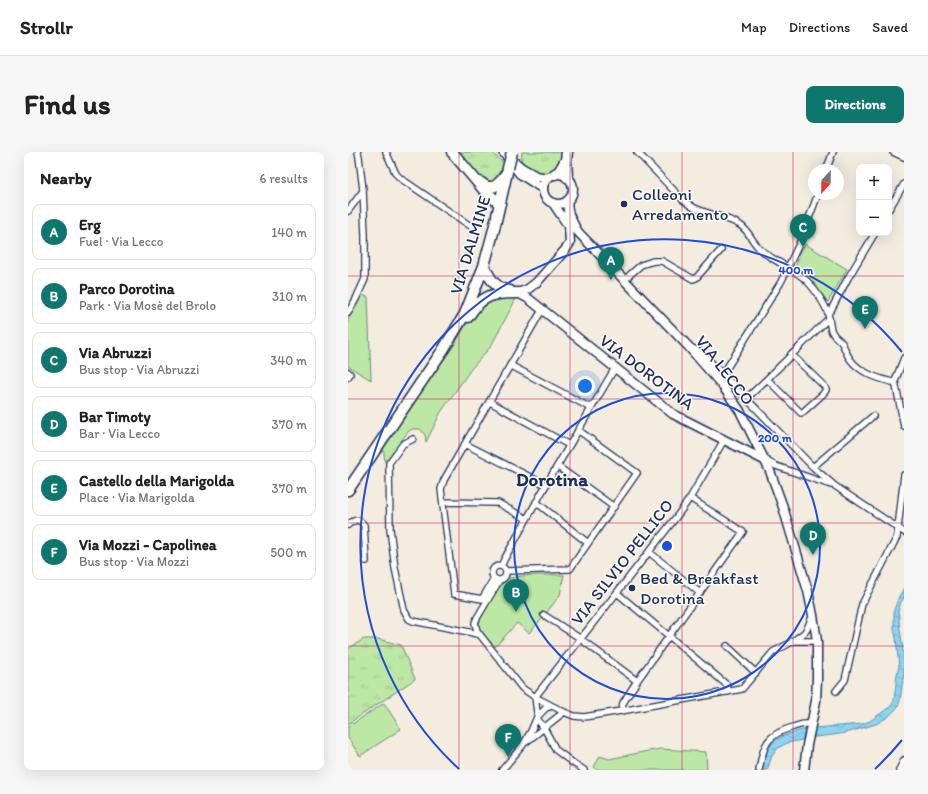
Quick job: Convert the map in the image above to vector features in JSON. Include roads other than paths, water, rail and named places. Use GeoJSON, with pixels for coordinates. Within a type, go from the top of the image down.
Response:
{"type":"FeatureCollection","features":[{"type":"Feature","properties":{"kind":"highway"},"geometry":{"type":"LineString","coordinates":[[452,152],[484,190],[500,204]]}},
{"type":"Feature","properties":{"kind":"highway","name":"VIA DALMINE"},"geometry":{"type":"LineString","coordinates":[[408,403],[443,350],[461,320],[473,295],[484,266],[512,152]]}},
{"type":"Feature","properties":{"kind":"highway"},"geometry":{"type":"LineString","coordinates":[[552,176],[559,172],[566,156]]}},
{"type":"Feature","properties":{"kind":"highway"},"geometry":{"type":"LineString","coordinates":[[566,156],[568,177]]}},
{"type":"Feature","properties":{"kind":"highway"},"geometry":{"type":"LineString","coordinates":[[473,176],[484,185],[494,187],[499,184],[508,170]]}},
{"type":"Feature","properties":{"kind":"highway"},"geometry":{"type":"LineString","coordinates":[[484,266],[495,284],[506,291],[518,293]]}},
{"type":"Feature","properties":{"kind":"highway"},"geometry":{"type":"LineString","coordinates":[[348,490],[385,435],[450,347],[478,304],[486,297],[494,294],[518,293]]}},
{"type":"Feature","properties":{"kind":"main road"},"geometry":{"type":"LineString","coordinates":[[503,152],[522,168],[536,176],[552,176],[562,174],[568,177],[573,188],[571,197],[559,204],[548,200],[543,189],[520,174],[503,152]]}},
{"type":"Feature","properties":{"kind":"main road"},"geometry":{"type":"LineString","coordinates":[[543,189],[545,183],[552,176]]}},
{"type":"Feature","properties":{"kind":"main road","name":"VIA LECCO"},"geometry":{"type":"LineString","coordinates":[[568,200],[567,204],[570,217],[578,232],[688,346],[722,385],[740,411],[766,461],[808,591],[817,641],[816,701],[807,745],[804,770]]}},
{"type":"Feature","properties":{"kind":"main road","name":"VIA LECCO"},"geometry":{"type":"LineString","coordinates":[[553,203],[569,226],[578,232]]}},
{"type":"Feature","properties":{"kind":"main road"},"geometry":{"type":"LineString","coordinates":[[518,293],[528,289],[537,282],[566,250],[570,243],[569,226]]}},
{"type":"Feature","properties":{"kind":"main road","name":"VIA DOROTINA"},"geometry":{"type":"LineString","coordinates":[[518,293],[529,299],[673,414],[766,461]]}},
{"type":"Feature","properties":{"kind":"street"},"geometry":{"type":"LineString","coordinates":[[348,313],[366,279],[363,190],[358,152]]}},
{"type":"Feature","properties":{"kind":"street"},"geometry":{"type":"LineString","coordinates":[[386,152],[396,174],[400,178],[472,227]]}},
{"type":"Feature","properties":{"kind":"street"},"geometry":{"type":"LineString","coordinates":[[637,152],[688,204],[697,209],[741,225],[759,248],[766,254],[807,281],[815,291],[828,315],[834,336],[842,342],[846,354],[851,360],[857,366],[876,378],[892,382],[895,381]]}},
{"type":"Feature","properties":{"kind":"street"},"geometry":{"type":"LineString","coordinates":[[828,164],[833,152]]}},
{"type":"Feature","properties":{"kind":"street"},"geometry":{"type":"LineString","coordinates":[[893,152],[904,157]]}},
{"type":"Feature","properties":{"kind":"street"},"geometry":{"type":"LineString","coordinates":[[892,204],[904,184]]}},
{"type":"Feature","properties":{"kind":"street"},"geometry":{"type":"LineString","coordinates":[[348,211],[363,190]]}},
{"type":"Feature","properties":{"kind":"street"},"geometry":{"type":"LineString","coordinates":[[723,374],[781,282],[800,242],[816,200]]}},
{"type":"Feature","properties":{"kind":"street"},"geometry":{"type":"LineString","coordinates":[[746,398],[792,354],[828,315],[873,236]]}},
{"type":"Feature","properties":{"kind":"street"},"geometry":{"type":"LineString","coordinates":[[624,280],[641,265],[654,261],[662,261],[693,279],[696,278],[721,250]]}},
{"type":"Feature","properties":{"kind":"street"},"geometry":{"type":"LineString","coordinates":[[497,580],[482,599],[454,594],[441,489],[442,484],[542,310]]}},
{"type":"Feature","properties":{"kind":"street"},"geometry":{"type":"LineString","coordinates":[[688,346],[701,352],[813,467],[835,486],[904,532]]}},
{"type":"Feature","properties":{"kind":"street"},"geometry":{"type":"LineString","coordinates":[[767,379],[801,413],[804,412],[823,394],[826,390],[825,388],[792,354]]}},
{"type":"Feature","properties":{"kind":"street"},"geometry":{"type":"LineString","coordinates":[[904,358],[895,381],[904,426]]}},
{"type":"Feature","properties":{"kind":"street"},"geometry":{"type":"LineString","coordinates":[[510,365],[591,408]]}},
{"type":"Feature","properties":{"kind":"street"},"geometry":{"type":"LineString","coordinates":[[501,566],[536,502],[615,368]]}},
{"type":"Feature","properties":{"kind":"street"},"geometry":{"type":"LineString","coordinates":[[348,372],[350,374],[348,377]]}},
{"type":"Feature","properties":{"kind":"street"},"geometry":{"type":"LineString","coordinates":[[490,402],[569,445]]}},
{"type":"Feature","properties":{"kind":"street"},"geometry":{"type":"LineString","coordinates":[[813,467],[874,416]]}},
{"type":"Feature","properties":{"kind":"street"},"geometry":{"type":"LineString","coordinates":[[506,572],[570,569],[638,473],[578,430]]}},
{"type":"Feature","properties":{"kind":"street"},"geometry":{"type":"LineString","coordinates":[[413,439],[403,444],[389,463],[390,529],[395,568],[404,610],[409,619],[413,621],[479,634]]}},
{"type":"Feature","properties":{"kind":"street","name":"VIA SILVIO PELLICO"},"geometry":{"type":"LineString","coordinates":[[535,696],[690,498],[724,440]]}},
{"type":"Feature","properties":{"kind":"street"},"geometry":{"type":"LineString","coordinates":[[466,444],[546,485]]}},
{"type":"Feature","properties":{"kind":"street"},"geometry":{"type":"LineString","coordinates":[[766,461],[776,466],[835,486]]}},
{"type":"Feature","properties":{"kind":"street"},"geometry":{"type":"LineString","coordinates":[[557,466],[614,507]]}},
{"type":"Feature","properties":{"kind":"street"},"geometry":{"type":"LineString","coordinates":[[809,477],[817,476],[817,472],[813,467]]}},
{"type":"Feature","properties":{"kind":"street"},"geometry":{"type":"LineString","coordinates":[[836,691],[845,680],[862,604],[897,537],[904,475]]}},
{"type":"Feature","properties":{"kind":"street"},"geometry":{"type":"LineString","coordinates":[[621,711],[623,703],[637,681],[743,532],[690,498]]}},
{"type":"Feature","properties":{"kind":"street"},"geometry":{"type":"LineString","coordinates":[[443,502],[498,503],[527,519]]}},
{"type":"Feature","properties":{"kind":"street"},"geometry":{"type":"LineString","coordinates":[[536,502],[588,543]]}},
{"type":"Feature","properties":{"kind":"street"},"geometry":{"type":"LineString","coordinates":[[348,525],[356,520],[359,520],[364,525],[366,561]]}},
{"type":"Feature","properties":{"kind":"street"},"geometry":{"type":"LineString","coordinates":[[649,552],[700,593]]}},
{"type":"Feature","properties":{"kind":"street"},"geometry":{"type":"LineString","coordinates":[[497,580],[492,574],[492,571],[497,566],[501,566]]}},
{"type":"Feature","properties":{"kind":"street"},"geometry":{"type":"LineString","coordinates":[[497,580],[503,580],[507,574],[501,566]]}},
{"type":"Feature","properties":{"kind":"street"},"geometry":{"type":"LineString","coordinates":[[497,580],[477,618],[476,628],[479,634],[522,688],[552,706],[574,716],[584,717],[742,689],[773,652],[792,642],[804,633],[813,615]]}},
{"type":"Feature","properties":{"kind":"street"},"geometry":{"type":"LineString","coordinates":[[617,593],[727,685],[731,691]]}},
{"type":"Feature","properties":{"kind":"street"},"geometry":{"type":"LineString","coordinates":[[544,615],[580,639],[637,681]]}},
{"type":"Feature","properties":{"kind":"street"},"geometry":{"type":"LineString","coordinates":[[792,642],[817,641]]}},
{"type":"Feature","properties":{"kind":"street"},"geometry":{"type":"LineString","coordinates":[[726,646],[756,673]]}},
{"type":"Feature","properties":{"kind":"street"},"geometry":{"type":"LineString","coordinates":[[535,696],[538,720],[556,750],[584,770]]}},
{"type":"Feature","properties":{"kind":"street"},"geometry":{"type":"LineString","coordinates":[[502,770],[523,745],[537,717],[546,708],[552,706]]}},
{"type":"Feature","properties":{"kind":"street"},"geometry":{"type":"LineString","coordinates":[[523,745],[564,712]]}},
{"type":"Feature","properties":{"kind":"street"},"geometry":{"type":"LineString","coordinates":[[760,770],[763,752],[773,736],[778,732],[792,727],[811,724]]}},
{"type":"Feature","properties":{"kind":"street"},"geometry":{"type":"LineString","coordinates":[[899,770],[904,760]]}},
{"type":"Feature","properties":{"kind":"water"},"geometry":{"type":"Polygon","coordinates":[[[904,588],[904,598],[898,611],[904,672],[898,707],[888,717],[876,724],[840,734],[787,743],[778,748],[772,756],[767,770],[761,770],[762,759],[767,751],[773,742],[783,736],[798,731],[815,728],[862,724],[870,721],[891,706],[894,701],[899,667],[894,629],[894,610],[899,596],[904,588]]]}},
{"type":"Feature","properties":{"kind":"place","name":"Colleoni Arredamento"},"geometry":{"type":"Point","coordinates":[624,204]}},
{"type":"Feature","properties":{"kind":"place","name":"Via Abruzzi"},"geometry":{"type":"Point","coordinates":[803,247]}},
{"type":"Feature","properties":{"kind":"place","name":"Erg"},"geometry":{"type":"Point","coordinates":[611,280]}},
{"type":"Feature","properties":{"kind":"place","name":"Castello della Marigolda"},"geometry":{"type":"Point","coordinates":[865,329]}},
{"type":"Feature","properties":{"kind":"place","name":"Bar Timoty"},"geometry":{"type":"Point","coordinates":[813,555]}},
{"type":"Feature","properties":{"kind":"place","name":"Bed & Breakfast Dorotina"},"geometry":{"type":"Point","coordinates":[632,588]}},
{"type":"Feature","properties":{"kind":"place","name":"Parco Dorotina"},"geometry":{"type":"Point","coordinates":[516,612]}},
{"type":"Feature","properties":{"kind":"place","name":"Via Mozzi - Capolinea"},"geometry":{"type":"Point","coordinates":[508,757]}},
{"type":"Feature","properties":{"kind":"district","name":"Dorotina"},"geometry":{"type":"Point","coordinates":[552,479]}}]}
